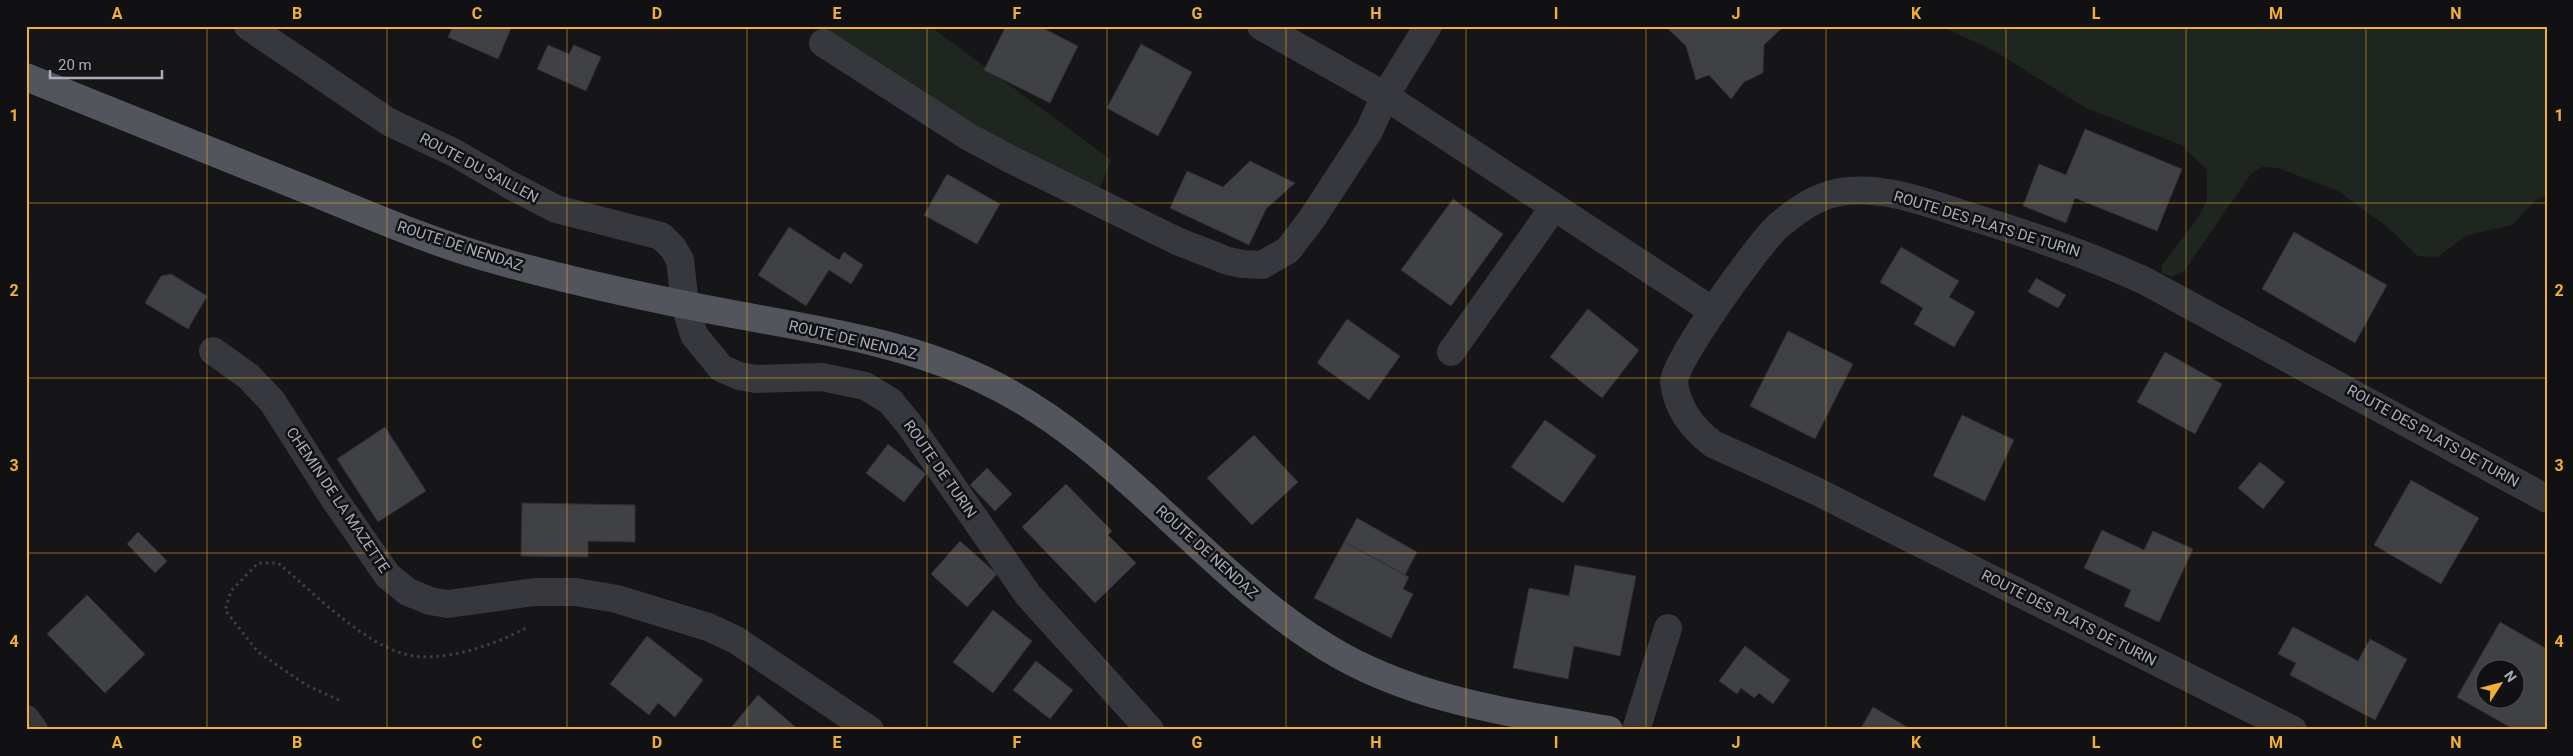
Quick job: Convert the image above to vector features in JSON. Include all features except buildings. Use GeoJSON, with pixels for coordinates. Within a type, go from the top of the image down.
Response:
{"type":"FeatureCollection","features":[{"type":"Feature","properties":{"kind":"main road","name":"ROUTE DE NENDAZ"},"geometry":{"type":"LineString","coordinates":[[26,77],[385,221],[493,260],[595,286],[685,305],[832,332],[894,347],[942,362],[983,379],[1026,402],[1068,430],[1110,464],[1266,604],[1329,650],[1416,690],[1464,704],[1609,730]]}},
{"type":"Feature","properties":{"kind":"street","name":"ROUTE DU SAILLEN"},"geometry":{"type":"LineString","coordinates":[[248,26],[272,45],[389,122],[455,153],[510,185],[556,208],[662,236],[673,248],[680,260],[685,305]]}},
{"type":"Feature","properties":{"kind":"street"},"geometry":{"type":"LineString","coordinates":[[1261,26],[1385,96],[1713,311]]}},
{"type":"Feature","properties":{"kind":"street"},"geometry":{"type":"LineString","coordinates":[[823,43],[969,137],[1010,159],[1177,241],[1228,261],[1262,265],[1288,250],[1311,220],[1369,131],[1385,96],[1428,26]]}},
{"type":"Feature","properties":{"kind":"street","name":"ROUTE DES PLATS DE TURIN"},"geometry":{"type":"LineString","coordinates":[[2293,730],[1812,489],[1714,444],[1700,434],[1682,410],[1674,381],[1682,358],[1713,311],[1776,227],[1810,202],[1838,192],[1857,190],[1902,195],[2094,258],[2146,281],[2547,499]]}},
{"type":"Feature","properties":{"kind":"street"},"geometry":{"type":"LineString","coordinates":[[1451,352],[1554,207]]}},
{"type":"Feature","properties":{"kind":"street","name":"ROUTE DE TURIN"},"geometry":{"type":"LineString","coordinates":[[685,305],[697,341],[721,368],[739,376],[756,379],[822,377],[865,386],[890,401],[909,424],[1028,594],[1150,730]]}},
{"type":"Feature","properties":{"kind":"street","name":"CHEMIN DE LA MAZETTE"},"geometry":{"type":"LineString","coordinates":[[213,351],[248,376],[272,401],[335,500],[388,576],[408,592],[430,601],[448,604],[543,592],[576,592],[635,605],[708,627],[736,640],[870,730]]}},
{"type":"Feature","properties":{"kind":"street"},"geometry":{"type":"LineString","coordinates":[[1636,730],[1668,628]]}},
{"type":"Feature","properties":{"kind":"street"},"geometry":{"type":"LineString","coordinates":[[26,719],[34,730]]}},
{"type":"Feature","properties":{"kind":"path"},"geometry":{"type":"LineString","coordinates":[[339,700],[306,685],[258,652],[225,610],[231,591],[258,563],[278,563],[368,637],[405,654],[441,656],[503,640],[527,628]]}},
{"type":"Feature","properties":{"kind":"shaded area"},"geometry":{"type":"Polygon","coordinates":[[[818,26],[930,26],[1111,160],[1099,191],[1024,166],[864,61],[818,26]]]}},
{"type":"Feature","properties":{"kind":"shaded area"},"geometry":{"type":"Polygon","coordinates":[[[1941,26],[2547,26],[2547,195],[2535,201],[2512,225],[2468,235],[2437,257],[2418,256],[2385,225],[2338,191],[2278,168],[2262,167],[2251,174],[2184,271],[2172,277],[2162,273],[2162,265],[2197,219],[2207,200],[2207,170],[2181,145],[2086,108],[1996,52],[1941,26]]]}}]}
